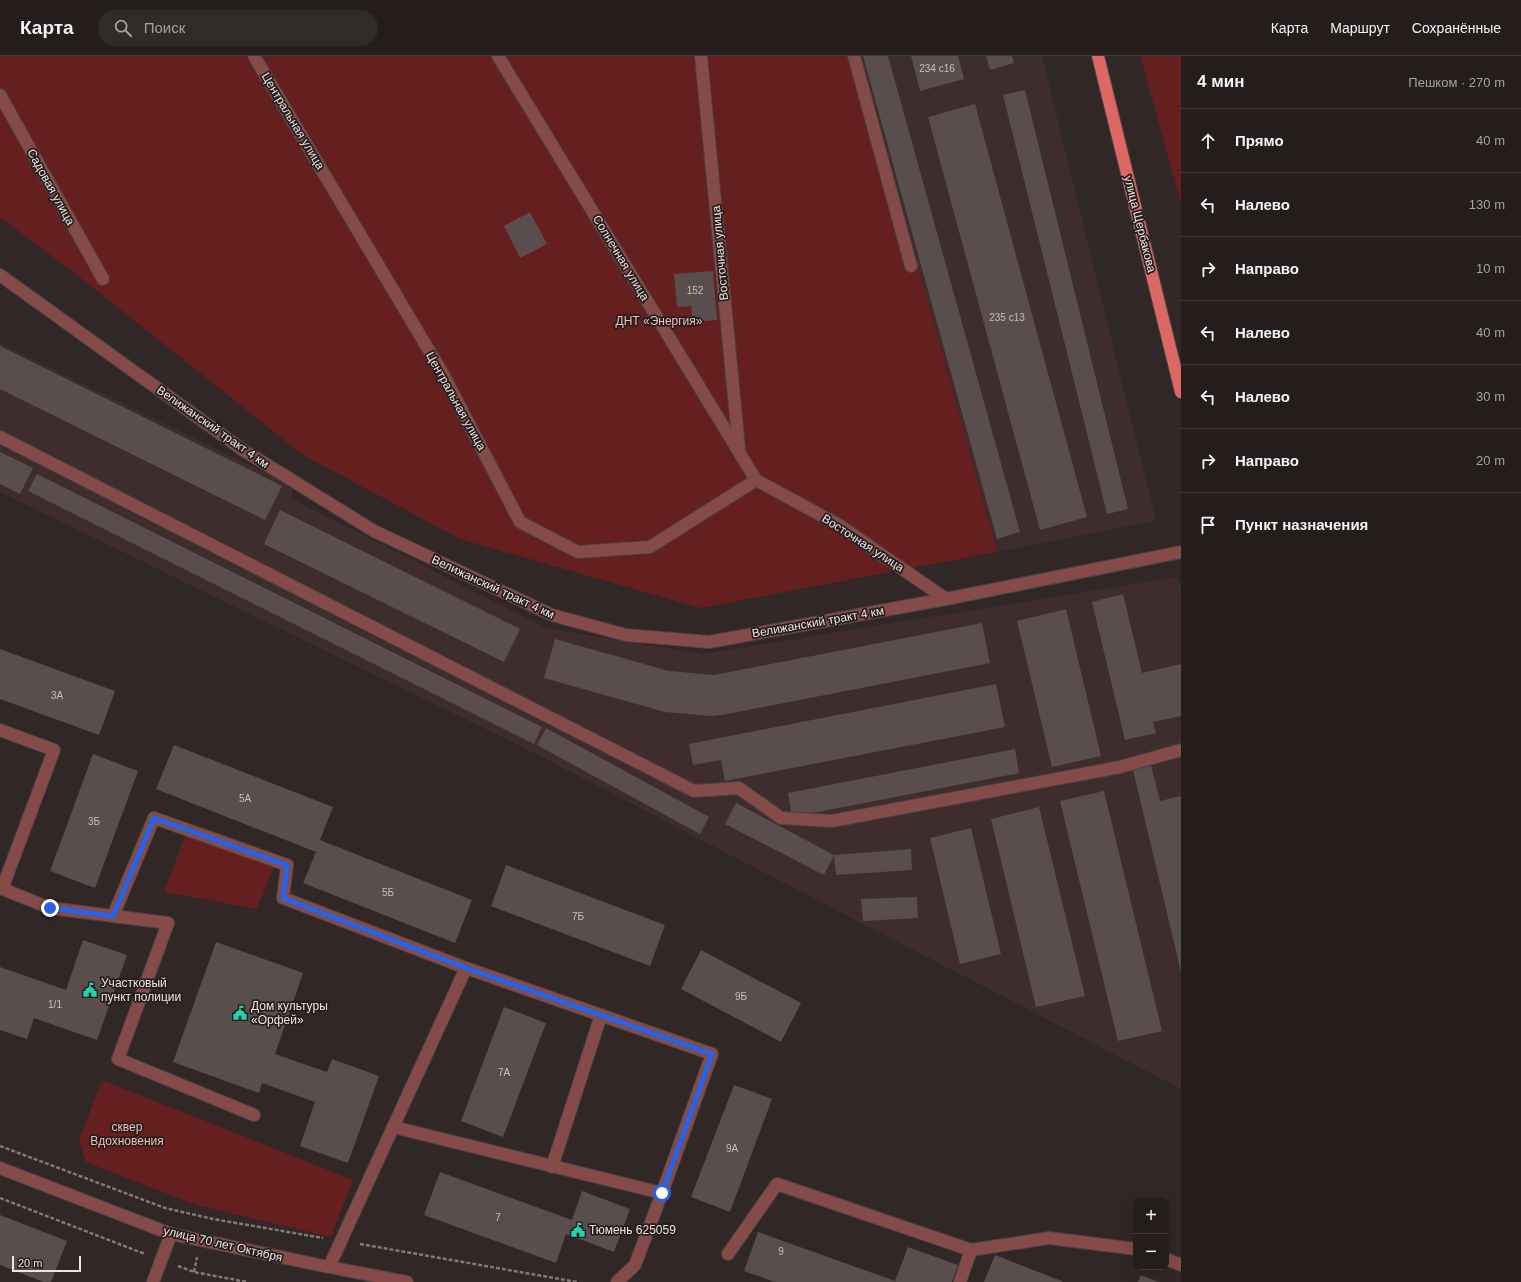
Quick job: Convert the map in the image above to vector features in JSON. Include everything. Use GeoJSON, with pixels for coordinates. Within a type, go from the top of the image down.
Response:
{"type":"FeatureCollection","features":[{"type":"Feature","properties":{"kind":"main road","name":"улица Щербакова"},"geometry":{"type":"LineString","coordinates":[[1098,56],[1181,392]]}},
{"type":"Feature","properties":{"kind":"street","name":"Центральная улица"},"geometry":{"type":"LineString","coordinates":[[254,56],[443,374],[520,522],[578,552],[650,547],[756,480]]}},
{"type":"Feature","properties":{"kind":"street","name":"Солнечная улица"},"geometry":{"type":"LineString","coordinates":[[498,56],[756,480]]}},
{"type":"Feature","properties":{"kind":"street","name":"Восточная улица"},"geometry":{"type":"LineString","coordinates":[[701,56],[739,451]]}},
{"type":"Feature","properties":{"kind":"street"},"geometry":{"type":"LineString","coordinates":[[854,56],[911,266]]}},
{"type":"Feature","properties":{"kind":"street","name":"Садовая улица"},"geometry":{"type":"LineString","coordinates":[[0,95],[103,279]]}},
{"type":"Feature","properties":{"kind":"street","name":"Велижанский тракт 4 км"},"geometry":{"type":"LineString","coordinates":[[0,275],[250,454],[374,531],[552,616],[626,635],[709,642],[946,599],[1181,552]]}},
{"type":"Feature","properties":{"kind":"street"},"geometry":{"type":"LineString","coordinates":[[0,437],[694,791],[739,788],[781,818],[832,821],[1120,766],[1181,750]]}},
{"type":"Feature","properties":{"kind":"street","name":"Восточная улица"},"geometry":{"type":"LineString","coordinates":[[756,480],[839,525],[946,599]]}},
{"type":"Feature","properties":{"kind":"street"},"geometry":{"type":"LineString","coordinates":[[0,730],[54,750],[1,888],[50,908],[168,923],[118,1059],[254,1115]]}},
{"type":"Feature","properties":{"kind":"street"},"geometry":{"type":"LineString","coordinates":[[113,916],[154,818],[287,865],[283,898],[466,968],[712,1054],[635,1265],[617,1282]]}},
{"type":"Feature","properties":{"kind":"street"},"geometry":{"type":"LineString","coordinates":[[329,1268],[466,968]]}},
{"type":"Feature","properties":{"kind":"street"},"geometry":{"type":"LineString","coordinates":[[552,1167],[601,1015]]}},
{"type":"Feature","properties":{"kind":"street"},"geometry":{"type":"LineString","coordinates":[[393,1127],[662,1193]]}},
{"type":"Feature","properties":{"kind":"street","name":"улица 70 лет Октября"},"geometry":{"type":"LineString","coordinates":[[0,1168],[172,1234],[329,1268],[407,1282]]}},
{"type":"Feature","properties":{"kind":"street"},"geometry":{"type":"LineString","coordinates":[[728,1254],[777,1184],[970,1250],[1050,1238],[1133,1249]]}},
{"type":"Feature","properties":{"kind":"street"},"geometry":{"type":"LineString","coordinates":[[153,1282],[172,1234]]}},
{"type":"Feature","properties":{"kind":"street"},"geometry":{"type":"LineString","coordinates":[[960,1282],[970,1250]]}},
{"type":"Feature","properties":{"kind":"street"},"geometry":{"type":"LineString","coordinates":[[1169,1260],[1181,1265]]}},
{"type":"Feature","properties":{"kind":"path"},"geometry":{"type":"LineString","coordinates":[[0,1146],[165,1208],[213,1219],[577,1282]]}},
{"type":"Feature","properties":{"kind":"path"},"geometry":{"type":"LineString","coordinates":[[0,1198],[161,1261],[194,1272],[247,1282]]}},
{"type":"Feature","properties":{"kind":"shaded area"},"geometry":{"type":"Polygon","coordinates":[[[860,56],[1042,56],[1156,521],[997,552],[860,56]]]}},
{"type":"Feature","properties":{"kind":"shaded area"},"geometry":{"type":"Polygon","coordinates":[[[0,343],[294,487],[290,498],[546,628],[701,654],[1178,577],[1181,589],[1181,1089],[530,751],[0,492],[0,343]]]}},
{"type":"Feature","properties":{"kind":"green space","name":"ДНТ «Энергия»"},"geometry":{"type":"Polygon","coordinates":[[[0,56],[860,56],[997,552],[700,608],[460,539],[303,455],[77,275],[0,217],[0,56]]]}},
{"type":"Feature","properties":{"kind":"green space"},"geometry":{"type":"Polygon","coordinates":[[[1141,56],[1181,56],[1181,204],[1143,65],[1141,56]]]}},
{"type":"Feature","properties":{"kind":"green space"},"geometry":{"type":"Polygon","coordinates":[[[187,831],[274,867],[257,909],[164,892],[187,831]]]}},
{"type":"Feature","properties":{"kind":"green space","name":"сквер Вдохновения"},"geometry":{"type":"Polygon","coordinates":[[[102,1080],[353,1180],[331,1237],[196,1205],[86,1162],[79,1140],[102,1080]]]}},
{"type":"Feature","properties":{"kind":"building"},"geometry":{"type":"Polygon","coordinates":[[[863,56],[888,56],[1020,532],[997,539],[863,56]]]}},
{"type":"Feature","properties":{"kind":"building"},"geometry":{"type":"Polygon","coordinates":[[[911,56],[958,56],[964,79],[920,91],[911,56]]]}},
{"type":"Feature","properties":{"kind":"building"},"geometry":{"type":"Polygon","coordinates":[[[986,56],[1012,56],[1014,63],[990,70],[986,56]]]}},
{"type":"Feature","properties":{"kind":"building"},"geometry":{"type":"Polygon","coordinates":[[[1025,90],[1128,509],[1107,514],[1003,95],[1025,90]]]}},
{"type":"Feature","properties":{"kind":"building"},"geometry":{"type":"Polygon","coordinates":[[[975,104],[1087,517],[1040,530],[928,117],[975,104]]]}},
{"type":"Feature","properties":{"kind":"building"},"geometry":{"type":"Polygon","coordinates":[[[530,212],[547,244],[520,258],[504,226],[530,212]]]}},
{"type":"Feature","properties":{"kind":"building"},"geometry":{"type":"Polygon","coordinates":[[[713,271],[717,320],[693,322],[691,306],[677,307],[674,274],[713,271]]]}},
{"type":"Feature","properties":{"kind":"building"},"geometry":{"type":"Polygon","coordinates":[[[0,346],[282,486],[265,520],[0,389],[0,346]]]}},
{"type":"Feature","properties":{"kind":"building"},"geometry":{"type":"Polygon","coordinates":[[[0,452],[33,468],[20,494],[0,484],[0,452]]]}},
{"type":"Feature","properties":{"kind":"building"},"geometry":{"type":"Polygon","coordinates":[[[37,474],[542,727],[534,744],[28,491],[37,474]]]}},
{"type":"Feature","properties":{"kind":"building"},"geometry":{"type":"Polygon","coordinates":[[[280,510],[520,629],[504,662],[264,544],[280,510]]]}},
{"type":"Feature","properties":{"kind":"building"},"geometry":{"type":"Polygon","coordinates":[[[1123,594],[1142,673],[1181,664],[1181,716],[1153,722],[1156,733],[1125,740],[1092,602],[1123,594]]]}},
{"type":"Feature","properties":{"kind":"building"},"geometry":{"type":"Polygon","coordinates":[[[1066,609],[1101,756],[1052,767],[1017,621],[1066,609]]]}},
{"type":"Feature","properties":{"kind":"building"},"geometry":{"type":"Polygon","coordinates":[[[982,623],[990,663],[722,715],[711,716],[665,712],[544,678],[555,639],[669,671],[714,675],[982,623]]]}},
{"type":"Feature","properties":{"kind":"building"},"geometry":{"type":"Polygon","coordinates":[[[0,649],[115,691],[99,735],[0,699],[0,649]]]}},
{"type":"Feature","properties":{"kind":"building"},"geometry":{"type":"Polygon","coordinates":[[[996,684],[1005,727],[725,781],[721,760],[693,765],[689,744],[996,684]]]}},
{"type":"Feature","properties":{"kind":"building"},"geometry":{"type":"Polygon","coordinates":[[[546,728],[709,817],[700,834],[537,745],[546,728]]]}},
{"type":"Feature","properties":{"kind":"building"},"geometry":{"type":"Polygon","coordinates":[[[174,745],[333,807],[320,840],[472,900],[455,943],[303,883],[316,852],[156,789],[174,745]]]}},
{"type":"Feature","properties":{"kind":"building"},"geometry":{"type":"Polygon","coordinates":[[[1015,749],[1019,773],[792,817],[788,793],[1015,749]]]}},
{"type":"Feature","properties":{"kind":"building"},"geometry":{"type":"Polygon","coordinates":[[[93,754],[138,771],[95,888],[50,871],[93,754]]]}},
{"type":"Feature","properties":{"kind":"building"},"geometry":{"type":"Polygon","coordinates":[[[1151,765],[1160,801],[1181,796],[1181,972],[1133,770],[1151,765]]]}},
{"type":"Feature","properties":{"kind":"building"},"geometry":{"type":"Polygon","coordinates":[[[1104,791],[1162,1031],[1118,1041],[1060,801],[1104,791]]]}},
{"type":"Feature","properties":{"kind":"building"},"geometry":{"type":"Polygon","coordinates":[[[736,803],[834,855],[824,875],[725,824],[736,803]]]}},
{"type":"Feature","properties":{"kind":"building"},"geometry":{"type":"Polygon","coordinates":[[[1039,807],[1085,996],[1036,1007],[991,819],[1039,807]]]}},
{"type":"Feature","properties":{"kind":"building"},"geometry":{"type":"Polygon","coordinates":[[[971,828],[1001,954],[960,964],[930,838],[971,828]]]}},
{"type":"Feature","properties":{"kind":"building"},"geometry":{"type":"Polygon","coordinates":[[[911,849],[912,870],[836,875],[834,855],[911,849]]]}},
{"type":"Feature","properties":{"kind":"building"},"geometry":{"type":"Polygon","coordinates":[[[506,865],[665,925],[650,966],[491,906],[506,865]]]}},
{"type":"Feature","properties":{"kind":"building"},"geometry":{"type":"Polygon","coordinates":[[[917,897],[918,918],[863,921],[861,899],[917,897]]]}},
{"type":"Feature","properties":{"kind":"building"},"geometry":{"type":"Polygon","coordinates":[[[83,940],[127,955],[97,1040],[34,1018],[27,1039],[0,1030],[0,967],[66,990],[83,940]]]}},
{"type":"Feature","properties":{"kind":"building","name":"Дом культуры «Орфей»"},"geometry":{"type":"Polygon","coordinates":[[[216,942],[303,973],[275,1054],[327,1072],[332,1059],[379,1076],[348,1163],[300,1146],[315,1102],[262,1083],[259,1093],[173,1062],[216,942]]]}},
{"type":"Feature","properties":{"kind":"building"},"geometry":{"type":"Polygon","coordinates":[[[701,950],[801,1003],[781,1042],[681,989],[701,950]]]}},
{"type":"Feature","properties":{"kind":"building"},"geometry":{"type":"Polygon","coordinates":[[[504,1007],[546,1023],[503,1137],[461,1121],[504,1007]]]}},
{"type":"Feature","properties":{"kind":"building"},"geometry":{"type":"Polygon","coordinates":[[[734,1085],[772,1099],[730,1212],[691,1197],[734,1085]]]}},
{"type":"Feature","properties":{"kind":"building"},"geometry":{"type":"Polygon","coordinates":[[[440,1172],[572,1220],[582,1191],[630,1209],[614,1252],[566,1234],[556,1263],[424,1215],[440,1172]]]}},
{"type":"Feature","properties":{"kind":"building"},"geometry":{"type":"Polygon","coordinates":[[[0,1215],[67,1241],[51,1282],[44,1282],[0,1265],[0,1215]]]}},
{"type":"Feature","properties":{"kind":"building"},"geometry":{"type":"Polygon","coordinates":[[[758,1232],[895,1281],[908,1247],[958,1265],[952,1282],[775,1282],[744,1271],[758,1232]]]}},
{"type":"Feature","properties":{"kind":"building"},"geometry":{"type":"Polygon","coordinates":[[[995,1255],[1064,1282],[984,1282],[995,1255]]]}},
{"type":"Feature","properties":{"kind":"building"},"geometry":{"type":"Polygon","coordinates":[[[1141,1275],[1159,1282],[1138,1282],[1141,1275]]]}},
{"type":"Feature","properties":{"kind":"place","name":"Участковый пункт полиции"},"geometry":{"type":"Point","coordinates":[90,990]}},
{"type":"Feature","properties":{"kind":"place","name":"Дом культуры «Орфей»"},"geometry":{"type":"Point","coordinates":[240,1013]}},
{"type":"Feature","properties":{"kind":"place","name":"Тюмень 625059"},"geometry":{"type":"Point","coordinates":[578,1230]}},
{"type":"Feature","properties":{"kind":"route"},"geometry":{"type":"LineString","coordinates":[[50,908],[113,916],[154,818],[287,865],[283,898],[466,968],[712,1054],[662,1193]]}}]}
